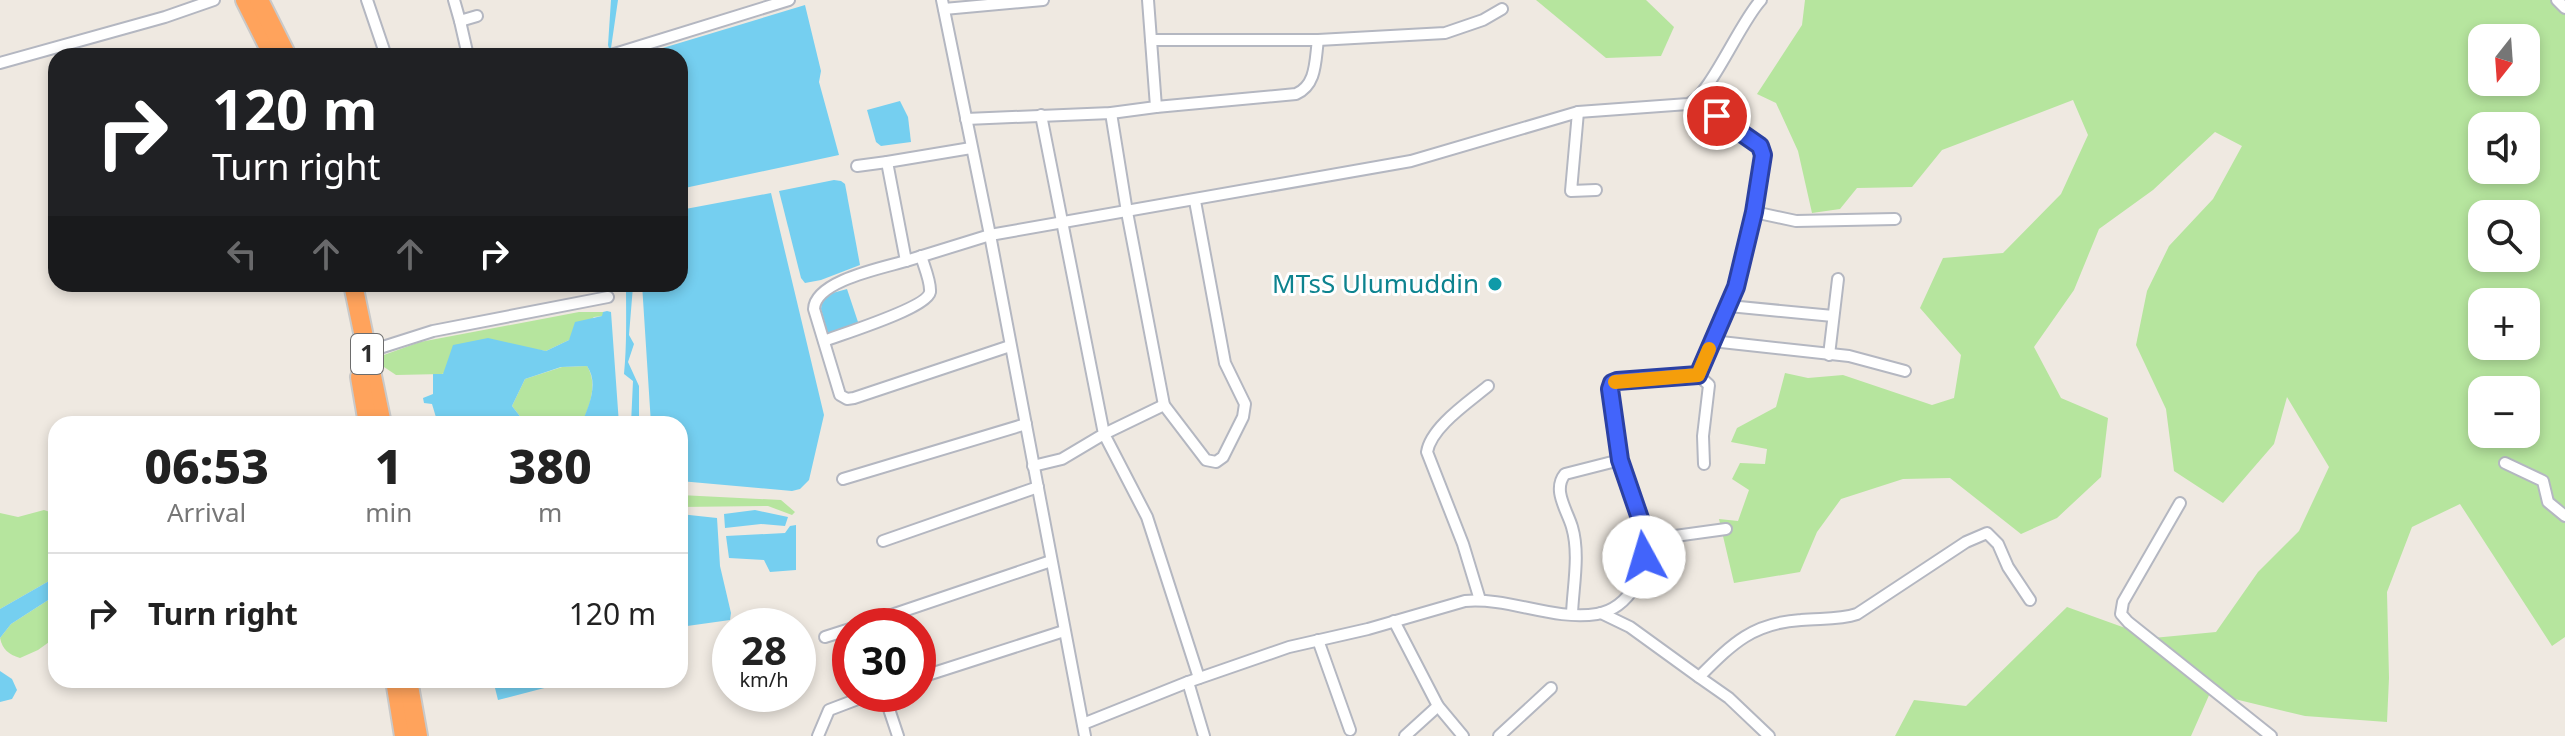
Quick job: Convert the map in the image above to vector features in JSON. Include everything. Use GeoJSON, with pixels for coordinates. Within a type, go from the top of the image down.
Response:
{"type":"FeatureCollection","features":[{"type":"Feature","properties":{"kind":"highway"},"geometry":{"type":"LineString","coordinates":[[245,0],[269,48]]}},
{"type":"Feature","properties":{"kind":"highway"},"geometry":{"type":"LineString","coordinates":[[259,0],[283,48]]}},
{"type":"Feature","properties":{"kind":"highway","name":"1"},"geometry":{"type":"LineString","coordinates":[[343,292],[366,416]]}},
{"type":"Feature","properties":{"kind":"highway","name":"1"},"geometry":{"type":"LineString","coordinates":[[355,292],[380,416]]}},
{"type":"Feature","properties":{"kind":"highway"},"geometry":{"type":"LineString","coordinates":[[396,688],[404,736]]}},
{"type":"Feature","properties":{"kind":"highway"},"geometry":{"type":"LineString","coordinates":[[409,688],[418,736]]}},
{"type":"Feature","properties":{"kind":"street"},"geometry":{"type":"LineString","coordinates":[[54,48],[214,0]]}},
{"type":"Feature","properties":{"kind":"street"},"geometry":{"type":"LineString","coordinates":[[367,0],[383,48]]}},
{"type":"Feature","properties":{"kind":"street"},"geometry":{"type":"LineString","coordinates":[[454,0],[466,48]]}},
{"type":"Feature","properties":{"kind":"street"},"geometry":{"type":"LineString","coordinates":[[636,48],[789,0]]}},
{"type":"Feature","properties":{"kind":"street"},"geometry":{"type":"LineString","coordinates":[[1043,0],[943,4],[1084,730],[1193,680],[1289,647],[1465,601],[1480,600],[1572,614],[1601,613],[1622,603],[1631,594],[1638,579],[1646,540],[1620,460],[1610,385],[1617,381],[1698,375],[1709,385],[1703,436],[1704,464]]}},
{"type":"Feature","properties":{"kind":"street"},"geometry":{"type":"LineString","coordinates":[[1148,0],[1156,107]]}},
{"type":"Feature","properties":{"kind":"street"},"geometry":{"type":"LineString","coordinates":[[1010,346],[847,399],[840,395],[814,309],[816,298],[822,290],[990,235],[1411,161],[1578,112],[1682,105],[1696,101],[1738,30],[1761,0]]}},
{"type":"Feature","properties":{"kind":"street"},"geometry":{"type":"LineString","coordinates":[[2557,0],[2565,8]]}},
{"type":"Feature","properties":{"kind":"street"},"geometry":{"type":"LineString","coordinates":[[1151,40],[1318,40],[1445,33],[1483,20],[1502,9]]}},
{"type":"Feature","properties":{"kind":"street"},"geometry":{"type":"LineString","coordinates":[[460,21],[477,16]]}},
{"type":"Feature","properties":{"kind":"street"},"geometry":{"type":"LineString","coordinates":[[966,119],[1111,113],[1296,94],[1307,89],[1312,82],[1318,40]]}},
{"type":"Feature","properties":{"kind":"street"},"geometry":{"type":"LineString","coordinates":[[0,63],[48,50]]}},
{"type":"Feature","properties":{"kind":"street"},"geometry":{"type":"LineString","coordinates":[[1696,101],[1763,151],[1754,212],[1736,287],[1698,375]]}},
{"type":"Feature","properties":{"kind":"street"},"geometry":{"type":"LineString","coordinates":[[1578,112],[1571,191],[1596,190]]}},
{"type":"Feature","properties":{"kind":"street"},"geometry":{"type":"LineString","coordinates":[[1111,113],[1164,405],[1206,460],[1216,462],[1223,457],[1245,408],[1225,363],[1195,201]]}},
{"type":"Feature","properties":{"kind":"street"},"geometry":{"type":"LineString","coordinates":[[1041,115],[1104,434],[1159,549],[1193,680],[1204,736]]}},
{"type":"Feature","properties":{"kind":"street"},"geometry":{"type":"LineString","coordinates":[[857,166],[971,148]]}},
{"type":"Feature","properties":{"kind":"street"},"geometry":{"type":"LineString","coordinates":[[887,162],[906,261]]}},
{"type":"Feature","properties":{"kind":"street"},"geometry":{"type":"LineString","coordinates":[[1754,212],[1796,221],[1895,219]]}},
{"type":"Feature","properties":{"kind":"street"},"geometry":{"type":"LineString","coordinates":[[824,341],[925,300],[930,288],[921,256]]}},
{"type":"Feature","properties":{"kind":"street"},"geometry":{"type":"LineString","coordinates":[[1829,355],[1838,279]]}},
{"type":"Feature","properties":{"kind":"street"},"geometry":{"type":"LineString","coordinates":[[367,352],[433,331],[608,297]]}},
{"type":"Feature","properties":{"kind":"street"},"geometry":{"type":"LineString","coordinates":[[1729,306],[1833,316]]}},
{"type":"Feature","properties":{"kind":"street"},"geometry":{"type":"LineString","coordinates":[[1712,341],[1867,359],[1905,371]]}},
{"type":"Feature","properties":{"kind":"street"},"geometry":{"type":"LineString","coordinates":[[1480,600],[1463,544],[1427,452],[1440,428],[1488,386]]}},
{"type":"Feature","properties":{"kind":"street"},"geometry":{"type":"LineString","coordinates":[[1033,466],[1062,459],[1104,434],[1164,405]]}},
{"type":"Feature","properties":{"kind":"street"},"geometry":{"type":"LineString","coordinates":[[843,479],[1026,424]]}},
{"type":"Feature","properties":{"kind":"street"},"geometry":{"type":"LineString","coordinates":[[1572,614],[1575,539],[1559,482],[1565,474],[1620,460]]}},
{"type":"Feature","properties":{"kind":"street"},"geometry":{"type":"LineString","coordinates":[[2505,463],[2543,481],[2548,502],[2565,516]]}},
{"type":"Feature","properties":{"kind":"street"},"geometry":{"type":"LineString","coordinates":[[883,541],[1038,487]]}},
{"type":"Feature","properties":{"kind":"street"},"geometry":{"type":"LineString","coordinates":[[2180,503],[2123,602],[2121,614],[2271,736]]}},
{"type":"Feature","properties":{"kind":"street"},"geometry":{"type":"LineString","coordinates":[[1646,540],[1726,529]]}},
{"type":"Feature","properties":{"kind":"street"},"geometry":{"type":"LineString","coordinates":[[1699,677],[1742,636],[1773,623],[1838,619],[1857,614],[1980,534],[1987,533],[1998,544],[2008,567],[2030,600]]}},
{"type":"Feature","properties":{"kind":"street"},"geometry":{"type":"LineString","coordinates":[[912,608],[1051,561]]}},
{"type":"Feature","properties":{"kind":"street"},"geometry":{"type":"LineString","coordinates":[[1601,613],[1630,627],[1729,698],[1769,736]]}},
{"type":"Feature","properties":{"kind":"street"},"geometry":{"type":"LineString","coordinates":[[1394,621],[1438,706],[1463,736]]}},
{"type":"Feature","properties":{"kind":"street"},"geometry":{"type":"LineString","coordinates":[[936,672],[1064,631]]}},
{"type":"Feature","properties":{"kind":"street"},"geometry":{"type":"LineString","coordinates":[[825,637],[832,635]]}},
{"type":"Feature","properties":{"kind":"street"},"geometry":{"type":"LineString","coordinates":[[1318,640],[1350,730]]}},
{"type":"Feature","properties":{"kind":"street"},"geometry":{"type":"LineString","coordinates":[[1499,736],[1551,688]]}},
{"type":"Feature","properties":{"kind":"street"},"geometry":{"type":"LineString","coordinates":[[1405,736],[1438,706]]}},
{"type":"Feature","properties":{"kind":"street"},"geometry":{"type":"LineString","coordinates":[[818,736],[832,709]]}},
{"type":"Feature","properties":{"kind":"street"},"geometry":{"type":"LineString","coordinates":[[890,712],[898,736]]}},
{"type":"Feature","properties":{"kind":"green space"},"geometry":{"type":"Polygon","coordinates":[[[1536,0],[1646,0],[1674,27],[1661,56],[1606,58],[1536,0]]]}},
{"type":"Feature","properties":{"kind":"green space"},"geometry":{"type":"Polygon","coordinates":[[[1805,0],[2565,0],[2565,637],[2552,646],[2460,504],[2412,527],[2387,592],[2387,722],[2305,716],[2210,693],[2191,736],[1895,736],[1914,700],[1966,706],[2067,607],[2153,638],[2216,632],[2258,572],[2299,531],[2329,467],[2287,397],[2274,444],[2223,503],[2174,471],[2166,409],[2136,345],[2147,291],[2169,246],[2213,199],[2242,146],[2215,132],[2153,190],[2099,229],[2074,290],[2034,347],[2061,398],[2108,418],[2101,477],[2057,518],[2021,534],[1950,478],[1903,479],[1841,499],[1817,532],[1800,572],[1734,583],[1719,519],[1738,521],[1749,490],[1732,479],[1740,463],[1765,464],[1767,449],[1731,442],[1737,428],[1776,407],[1785,373],[1808,378],[1843,375],[1932,405],[1954,398],[1961,355],[1920,308],[1943,258],[2003,253],[2061,194],[2088,135],[2073,100],[1942,150],[1912,187],[1857,188],[1840,209],[1812,213],[1798,151],[1776,103],[1757,94],[1802,25],[1805,0]]]}},
{"type":"Feature","properties":{"kind":"green space"},"geometry":{"type":"Polygon","coordinates":[[[579,312],[603,312],[603,316],[594,317],[569,340],[546,351],[520,347],[442,374],[396,375],[384,367],[381,356],[420,342],[579,312]]]}},
{"type":"Feature","properties":{"kind":"green space"},"geometry":{"type":"Polygon","coordinates":[[[587,366],[592,387],[584,416],[520,416],[512,406],[525,379],[562,367],[587,366]]]}},
{"type":"Feature","properties":{"kind":"green space"},"geometry":{"type":"Polygon","coordinates":[[[688,495],[781,500],[795,512],[792,515],[768,506],[688,507],[688,495]]]}},
{"type":"Feature","properties":{"kind":"green space"},"geometry":{"type":"Polygon","coordinates":[[[48,511],[48,582],[0,609],[0,513],[18,517],[48,511]]]}},
{"type":"Feature","properties":{"kind":"green space"},"geometry":{"type":"Polygon","coordinates":[[[48,600],[48,643],[38,650],[20,658],[7,651],[0,638],[11,624],[48,600]]]}},
{"type":"Feature","properties":{"kind":"water"},"geometry":{"type":"Polygon","coordinates":[[[611,0],[618,0],[611,48],[608,45],[611,0]]]}},
{"type":"Feature","properties":{"kind":"water"},"geometry":{"type":"Polygon","coordinates":[[[805,5],[821,71],[819,82],[839,155],[688,187],[688,48],[663,48],[805,5]]]}},
{"type":"Feature","properties":{"kind":"water"},"geometry":{"type":"Polygon","coordinates":[[[900,101],[908,117],[911,142],[881,146],[876,142],[867,110],[900,101]]]}},
{"type":"Feature","properties":{"kind":"water"},"geometry":{"type":"Polygon","coordinates":[[[834,180],[845,184],[860,265],[805,283],[801,278],[779,191],[834,180]]]}},
{"type":"Feature","properties":{"kind":"water"},"geometry":{"type":"Polygon","coordinates":[[[771,193],[824,415],[809,480],[800,489],[792,491],[688,482],[688,416],[650,416],[643,292],[688,292],[688,209],[771,193]]]}},
{"type":"Feature","properties":{"kind":"water"},"geometry":{"type":"Polygon","coordinates":[[[847,289],[858,322],[828,334],[821,309],[822,301],[829,294],[847,289]]]}},
{"type":"Feature","properties":{"kind":"water"},"geometry":{"type":"Polygon","coordinates":[[[626,292],[633,292],[629,335],[634,344],[628,362],[639,386],[639,416],[631,416],[633,381],[624,374],[626,292]]]}},
{"type":"Feature","properties":{"kind":"water"},"geometry":{"type":"Polygon","coordinates":[[[603,312],[611,312],[618,416],[584,416],[592,387],[587,366],[561,367],[525,379],[512,406],[520,416],[436,416],[432,404],[424,403],[423,398],[433,394],[433,374],[443,374],[453,345],[488,338],[546,351],[569,340],[575,322],[602,316],[603,312]]]}},
{"type":"Feature","properties":{"kind":"water"},"geometry":{"type":"Polygon","coordinates":[[[755,510],[788,517],[785,526],[761,524],[725,528],[724,514],[755,510]]]}},
{"type":"Feature","properties":{"kind":"water"},"geometry":{"type":"Polygon","coordinates":[[[688,515],[717,518],[720,566],[730,608],[712,608],[712,623],[688,626],[688,515]]]}},
{"type":"Feature","properties":{"kind":"water"},"geometry":{"type":"Polygon","coordinates":[[[796,525],[796,570],[770,572],[764,560],[729,558],[726,536],[785,533],[790,526],[796,525]]]}},
{"type":"Feature","properties":{"kind":"water"},"geometry":{"type":"Polygon","coordinates":[[[48,582],[48,600],[11,624],[0,638],[0,609],[48,582]]]}},
{"type":"Feature","properties":{"kind":"water"},"geometry":{"type":"Polygon","coordinates":[[[0,671],[12,679],[17,690],[12,699],[0,702],[0,671]]]}},
{"type":"Feature","properties":{"kind":"water"},"geometry":{"type":"Polygon","coordinates":[[[495,688],[544,688],[498,700],[495,688]]]}},
{"type":"Feature","properties":{"kind":"slow traffic"},"geometry":{"type":"LineString","coordinates":[[1615,382],[1698,375],[1709,349]]}},
{"type":"Feature","properties":{"kind":"place","name":"MTsS Ulumuddin"},"geometry":{"type":"Point","coordinates":[1495,284]}},
{"type":"Feature","properties":{"kind":"route"},"geometry":{"type":"LineString","coordinates":[[1644,557],[1645,533],[1617,448],[1610,385],[1617,381],[1698,375],[1729,306],[1754,212],[1763,151],[1717,116]]}}]}
